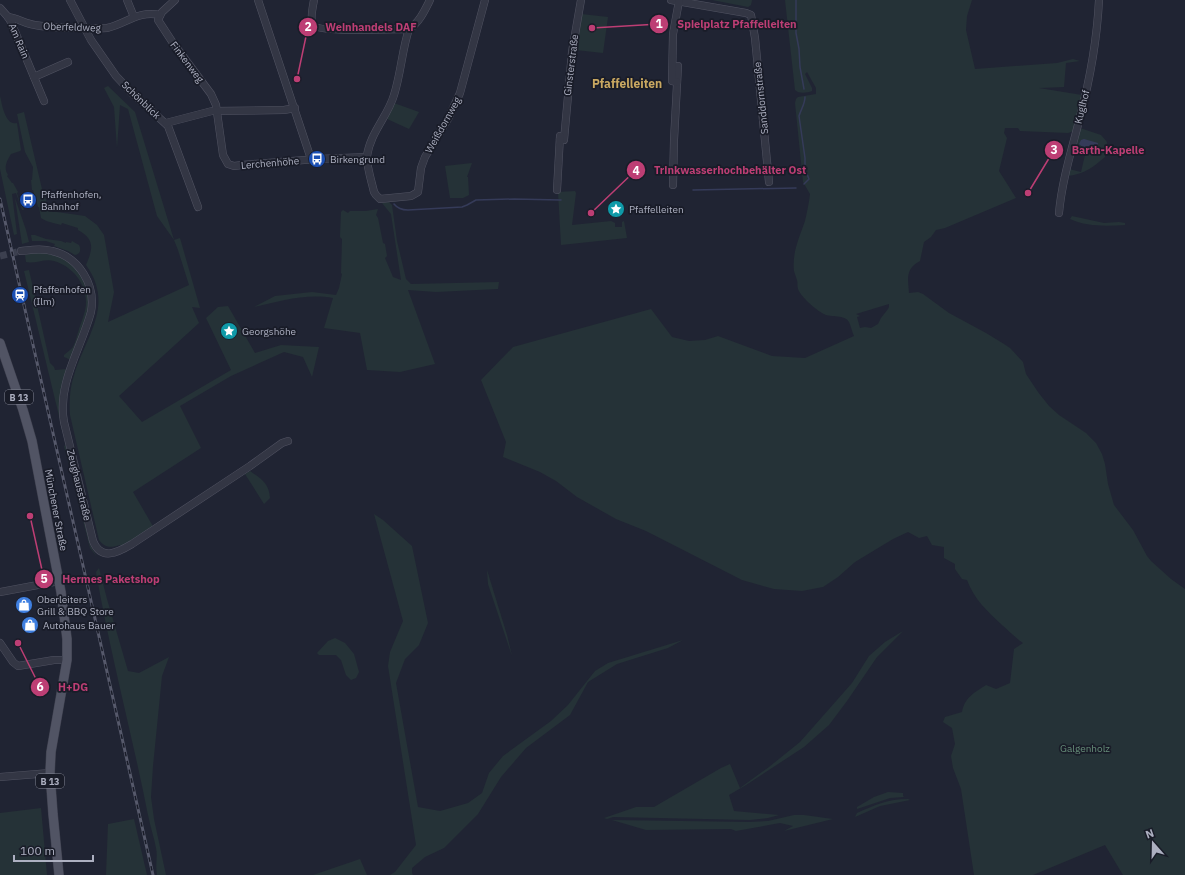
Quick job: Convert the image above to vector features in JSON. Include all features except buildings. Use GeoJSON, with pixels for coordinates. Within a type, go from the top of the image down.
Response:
{"type":"FeatureCollection","features":[{"type":"Feature","properties":{"kind":"main road","name":"Münchener Straße"},"geometry":{"type":"LineString","coordinates":[[0,343],[32,441],[59,581],[67,634],[67,660],[50,752],[52,814],[58,875]]}},
{"type":"Feature","properties":{"kind":"street","name":"Schönblick"},"geometry":{"type":"LineString","coordinates":[[70,0],[99,52],[116,76],[132,93],[166,123],[198,208]]}},
{"type":"Feature","properties":{"kind":"street"},"geometry":{"type":"LineString","coordinates":[[127,0],[134,17]]}},
{"type":"Feature","properties":{"kind":"street"},"geometry":{"type":"LineString","coordinates":[[160,15],[175,0]]}},
{"type":"Feature","properties":{"kind":"street"},"geometry":{"type":"LineString","coordinates":[[258,0],[311,159]]}},
{"type":"Feature","properties":{"kind":"street"},"geometry":{"type":"LineString","coordinates":[[314,0],[312,23],[315,27],[346,30],[409,29]]}},
{"type":"Feature","properties":{"kind":"street"},"geometry":{"type":"LineString","coordinates":[[367,157],[376,130],[394,96],[402,54],[409,29],[422,15],[430,0]]}},
{"type":"Feature","properties":{"kind":"street","name":"Weißdornweg"},"geometry":{"type":"LineString","coordinates":[[367,157],[374,192],[378,198],[383,200],[411,196],[418,192],[421,168],[425,157],[448,119],[460,93],[485,0]]}},
{"type":"Feature","properties":{"kind":"street","name":"Ginsterstraße"},"geometry":{"type":"LineString","coordinates":[[557,190],[560,130],[564,130],[572,52],[581,0]]}},
{"type":"Feature","properties":{"kind":"street"},"geometry":{"type":"LineString","coordinates":[[671,0],[705,3]]}},
{"type":"Feature","properties":{"kind":"street","name":"Kuglhof"},"geometry":{"type":"LineString","coordinates":[[1059,212],[1063,182],[1088,83],[1094,49],[1099,0]]}},
{"type":"Feature","properties":{"kind":"street"},"geometry":{"type":"LineString","coordinates":[[673,185],[678,66],[673,66],[673,34],[679,1]]}},
{"type":"Feature","properties":{"kind":"street","name":"Sanddornstraße"},"geometry":{"type":"LineString","coordinates":[[705,3],[751,15],[770,182]]}},
{"type":"Feature","properties":{"kind":"street","name":"Am Rain"},"geometry":{"type":"LineString","coordinates":[[0,8],[8,17],[44,101]]}},
{"type":"Feature","properties":{"kind":"street","name":"Oberfeldweg"},"geometry":{"type":"LineString","coordinates":[[8,17],[44,27],[103,28],[134,17],[149,14],[160,15]]}},
{"type":"Feature","properties":{"kind":"street","name":"Finkenweg"},"geometry":{"type":"LineString","coordinates":[[160,15],[158,20],[159,23],[211,94],[217,110]]}},
{"type":"Feature","properties":{"kind":"street"},"geometry":{"type":"LineString","coordinates":[[34,77],[68,62]]}},
{"type":"Feature","properties":{"kind":"street"},"geometry":{"type":"LineString","coordinates":[[166,123],[217,110],[284,110],[295,108]]}},
{"type":"Feature","properties":{"kind":"street","name":"Lerchenhöhe"},"geometry":{"type":"LineString","coordinates":[[217,110],[224,158],[226,162],[231,165],[267,164],[311,159],[367,157]]}},
{"type":"Feature","properties":{"kind":"street","name":"Zeughausstraße"},"geometry":{"type":"LineString","coordinates":[[21,252],[45,250],[66,256],[81,270],[90,288],[92,301],[91,312],[66,380],[62,408],[64,422],[93,541],[100,551],[110,554],[121,550],[288,441]]}},
{"type":"Feature","properties":{"kind":"street"},"geometry":{"type":"LineString","coordinates":[[0,592],[59,581]]}},
{"type":"Feature","properties":{"kind":"street"},"geometry":{"type":"LineString","coordinates":[[0,643],[13,662],[18,666],[54,660],[67,660]]}},
{"type":"Feature","properties":{"kind":"street"},"geometry":{"type":"LineString","coordinates":[[0,778],[50,773]]}},
{"type":"Feature","properties":{"kind":"green space"},"geometry":{"type":"Polygon","coordinates":[[[712,0],[752,0],[751,5],[748,7],[712,0]]]}},
{"type":"Feature","properties":{"kind":"green space","name":"Galgenholz"},"geometry":{"type":"Polygon","coordinates":[[[785,0],[972,0],[967,16],[966,30],[975,69],[1057,63],[1073,59],[1080,61],[1066,63],[1064,87],[1039,88],[1082,95],[1074,131],[1068,133],[1020,131],[1018,128],[1005,128],[1004,133],[1007,138],[999,171],[1016,198],[945,228],[936,230],[931,237],[924,242],[920,261],[912,267],[908,275],[909,293],[918,292],[923,294],[949,313],[1010,348],[1023,362],[1026,374],[1049,406],[1059,415],[1086,433],[1096,443],[1105,464],[1108,484],[1114,505],[1133,530],[1151,561],[1185,589],[1185,875],[1123,875],[1105,845],[1033,875],[974,875],[961,789],[953,768],[951,756],[955,744],[952,728],[943,722],[945,717],[962,712],[968,699],[986,685],[996,689],[1010,683],[1014,649],[1023,643],[991,615],[973,593],[967,580],[962,579],[955,569],[955,564],[944,558],[944,547],[932,545],[927,536],[919,538],[908,532],[893,539],[855,562],[838,577],[823,587],[802,591],[774,589],[742,580],[646,531],[616,519],[577,497],[556,481],[540,472],[503,457],[506,442],[481,380],[513,347],[651,309],[672,337],[689,341],[705,340],[718,336],[772,356],[805,358],[854,336],[847,320],[821,312],[805,299],[798,288],[794,271],[794,258],[796,246],[805,221],[810,194],[803,182],[795,103],[798,97],[816,94],[816,88],[807,72],[805,74],[812,91],[803,93],[795,90],[785,0]],[[889,304],[856,314],[860,316],[857,317],[860,328],[871,328],[878,324],[889,307],[889,304]]]}},
{"type":"Feature","properties":{"kind":"green space"},"geometry":{"type":"Polygon","coordinates":[[[581,14],[608,17],[603,53],[576,50],[581,14]]]}},
{"type":"Feature","properties":{"kind":"green space"},"geometry":{"type":"Polygon","coordinates":[[[108,86],[135,112],[174,240],[157,216],[128,109],[120,105],[117,148],[114,107],[104,88],[108,86]]]}},
{"type":"Feature","properties":{"kind":"green space"},"geometry":{"type":"Polygon","coordinates":[[[0,96],[7,118],[13,123],[17,123],[21,150],[11,154],[6,167],[7,176],[18,192],[19,200],[20,199],[24,210],[22,210],[16,193],[12,194],[17,234],[14,235],[0,169],[0,96]]]}},
{"type":"Feature","properties":{"kind":"green space"},"geometry":{"type":"Polygon","coordinates":[[[394,103],[419,112],[409,129],[385,118],[394,103]]]}},
{"type":"Feature","properties":{"kind":"green space"},"geometry":{"type":"Polygon","coordinates":[[[24,112],[42,189],[50,211],[85,216],[97,225],[104,235],[114,292],[108,322],[189,285],[174,240],[180,238],[200,308],[192,307],[199,323],[119,396],[142,422],[231,370],[206,318],[218,307],[228,306],[255,353],[281,345],[319,347],[312,377],[303,357],[284,352],[231,376],[180,406],[201,448],[133,492],[154,528],[122,547],[120,545],[108,547],[99,540],[70,415],[70,393],[73,377],[92,331],[98,306],[98,293],[94,279],[86,265],[90,254],[91,245],[84,233],[78,230],[78,228],[62,223],[61,225],[41,218],[39,207],[32,190],[31,180],[33,167],[25,152],[17,114],[24,112]]]}},
{"type":"Feature","properties":{"kind":"green space"},"geometry":{"type":"Polygon","coordinates":[[[1080,128],[1101,135],[1107,142],[1105,157],[1084,172],[1068,176],[1069,169],[1081,172],[1085,155],[1073,151],[1080,128]]]}},
{"type":"Feature","properties":{"kind":"green space"},"geometry":{"type":"Polygon","coordinates":[[[472,163],[467,177],[469,195],[463,198],[450,198],[445,166],[472,163]]]}},
{"type":"Feature","properties":{"kind":"green space"},"geometry":{"type":"Polygon","coordinates":[[[575,191],[572,225],[611,221],[615,223],[615,227],[622,227],[622,222],[624,221],[627,238],[561,245],[558,192],[575,191]]]}},
{"type":"Feature","properties":{"kind":"green space"},"geometry":{"type":"Polygon","coordinates":[[[15,198],[29,242],[22,244],[15,198]]]}},
{"type":"Feature","properties":{"kind":"green space"},"geometry":{"type":"Polygon","coordinates":[[[389,202],[392,205],[397,241],[406,279],[411,284],[499,282],[498,289],[436,292],[408,290],[435,364],[400,372],[367,370],[360,333],[324,328],[333,298],[313,296],[303,297],[254,307],[275,296],[312,292],[336,295],[342,274],[342,239],[340,237],[341,212],[343,210],[348,213],[350,211],[378,209],[376,215],[378,218],[383,243],[385,244],[387,256],[385,258],[393,277],[401,280],[391,214],[382,203],[389,202]]]}},
{"type":"Feature","properties":{"kind":"green space"},"geometry":{"type":"Polygon","coordinates":[[[1072,216],[1104,223],[1125,223],[1125,225],[1090,225],[1070,219],[1072,216]]]}},
{"type":"Feature","properties":{"kind":"green space"},"geometry":{"type":"Polygon","coordinates":[[[31,235],[66,243],[71,243],[72,241],[79,245],[80,251],[75,255],[54,246],[55,244],[46,241],[32,241],[31,235]]]}},
{"type":"Feature","properties":{"kind":"green space"},"geometry":{"type":"Polygon","coordinates":[[[40,252],[57,255],[71,263],[81,275],[87,288],[89,305],[87,314],[71,360],[64,357],[64,355],[73,347],[84,316],[86,302],[84,288],[77,276],[61,263],[51,260],[26,262],[25,255],[40,252]]]}},
{"type":"Feature","properties":{"kind":"green space"},"geometry":{"type":"Polygon","coordinates":[[[29,270],[50,363],[55,370],[67,369],[63,382],[67,446],[90,545],[97,557],[90,548],[64,446],[66,445],[24,271],[29,270]]]}},
{"type":"Feature","properties":{"kind":"green space"},"geometry":{"type":"Polygon","coordinates":[[[250,471],[264,482],[268,489],[270,498],[264,504],[245,474],[250,471]]]}},
{"type":"Feature","properties":{"kind":"green space"},"geometry":{"type":"Polygon","coordinates":[[[374,514],[383,520],[412,546],[428,623],[419,645],[405,659],[396,683],[418,807],[440,811],[468,803],[482,793],[489,773],[503,756],[551,721],[568,705],[595,671],[608,663],[683,640],[668,648],[617,664],[588,682],[570,715],[526,748],[501,777],[478,814],[444,848],[425,857],[412,868],[413,875],[390,875],[395,872],[416,845],[388,666],[390,652],[403,621],[374,514]]]}},
{"type":"Feature","properties":{"kind":"green space"},"geometry":{"type":"Polygon","coordinates":[[[99,568],[128,671],[139,673],[169,657],[162,676],[151,797],[154,819],[166,875],[157,875],[156,848],[114,663],[96,572],[99,568]]]}},
{"type":"Feature","properties":{"kind":"green space"},"geometry":{"type":"Polygon","coordinates":[[[487,570],[507,635],[512,656],[488,584],[487,570]]]}},
{"type":"Feature","properties":{"kind":"green space"},"geometry":{"type":"Polygon","coordinates":[[[903,631],[877,657],[829,725],[804,747],[746,785],[729,795],[734,811],[779,815],[750,820],[604,818],[636,807],[654,807],[730,764],[740,788],[800,742],[852,683],[869,656],[885,642],[903,631]]]}},
{"type":"Feature","properties":{"kind":"green space"},"geometry":{"type":"Polygon","coordinates":[[[335,638],[345,643],[354,654],[359,672],[356,678],[351,680],[346,675],[341,660],[336,655],[319,655],[317,653],[328,641],[335,638]]]}},
{"type":"Feature","properties":{"kind":"green space"},"geometry":{"type":"Polygon","coordinates":[[[888,792],[903,793],[904,797],[890,798],[857,809],[857,807],[874,797],[888,792]]]}},
{"type":"Feature","properties":{"kind":"green space"},"geometry":{"type":"Polygon","coordinates":[[[894,800],[910,800],[880,806],[855,817],[857,813],[870,807],[894,800]]]}},
{"type":"Feature","properties":{"kind":"green space"},"geometry":{"type":"Polygon","coordinates":[[[41,808],[47,875],[0,875],[0,813],[41,808]]]}},
{"type":"Feature","properties":{"kind":"green space"},"geometry":{"type":"Polygon","coordinates":[[[794,815],[833,819],[784,831],[793,826],[780,823],[736,831],[731,829],[646,830],[612,820],[750,822],[768,821],[794,815]]]}},
{"type":"Feature","properties":{"kind":"green space"},"geometry":{"type":"Polygon","coordinates":[[[134,819],[147,875],[106,875],[108,824],[134,819]]]}},
{"type":"Feature","properties":{"kind":"green space"},"geometry":{"type":"Polygon","coordinates":[[[360,859],[367,875],[313,875],[360,859]]]}},
{"type":"Feature","properties":{"kind":"water"},"geometry":{"type":"Polygon","coordinates":[[[1084,139],[1098,143],[1097,149],[1087,151],[1079,144],[1081,140],[1084,139]]]}},
{"type":"Feature","properties":{"kind":"waterway"},"geometry":{"type":"LineString","coordinates":[[796,0],[796,33],[804,89]]}},
{"type":"Feature","properties":{"kind":"waterway"},"geometry":{"type":"LineString","coordinates":[[804,184],[809,179],[805,169],[805,158],[799,116],[805,97]]}},
{"type":"Feature","properties":{"kind":"waterway"},"geometry":{"type":"LineString","coordinates":[[693,190],[796,188]]}},
{"type":"Feature","properties":{"kind":"waterway"},"geometry":{"type":"LineString","coordinates":[[394,204],[400,209],[408,210],[462,207],[476,200],[561,200]]}},
{"type":"Feature","properties":{"kind":"tunnel"},"geometry":{"type":"LineString","coordinates":[[0,256],[21,251]]}},
{"type":"Feature","properties":{"kind":"railway"},"geometry":{"type":"LineString","coordinates":[[0,199],[153,875]]}},
{"type":"Feature","properties":{"kind":"place","name":"Spielplatz Pfaffelleiten"},"geometry":{"type":"Point","coordinates":[592,28]}},
{"type":"Feature","properties":{"kind":"place","name":"Weinhandels DAF"},"geometry":{"type":"Point","coordinates":[297,79]}},
{"type":"Feature","properties":{"kind":"place","name":"Birkengrund"},"geometry":{"type":"Point","coordinates":[317,159]}},
{"type":"Feature","properties":{"kind":"place","name":"Barth-Kapelle"},"geometry":{"type":"Point","coordinates":[1028,193]}},
{"type":"Feature","properties":{"kind":"place","name":"Pfaffenhofen, Bahnhof"},"geometry":{"type":"Point","coordinates":[28,200]}},
{"type":"Feature","properties":{"kind":"place","name":"Pfaffelleiten"},"geometry":{"type":"Point","coordinates":[616,209]}},
{"type":"Feature","properties":{"kind":"place","name":"Trinkwasserhochbehälter Ost"},"geometry":{"type":"Point","coordinates":[591,213]}},
{"type":"Feature","properties":{"kind":"place","name":"Pfaffenhofen (Ilm)"},"geometry":{"type":"Point","coordinates":[20,295]}},
{"type":"Feature","properties":{"kind":"place","name":"Georgshöhe"},"geometry":{"type":"Point","coordinates":[229,331]}},
{"type":"Feature","properties":{"kind":"place","name":"Hermes Paketshop"},"geometry":{"type":"Point","coordinates":[30,516]}},
{"type":"Feature","properties":{"kind":"place","name":"Oberleiters Grill & BBQ Store"},"geometry":{"type":"Point","coordinates":[24,605]}},
{"type":"Feature","properties":{"kind":"place","name":"Autohaus Bauer"},"geometry":{"type":"Point","coordinates":[30,625]}},
{"type":"Feature","properties":{"kind":"place","name":"H+DG"},"geometry":{"type":"Point","coordinates":[18,643]}},
{"type":"Feature","properties":{"kind":"district","name":"Pfaffelleiten"},"geometry":{"type":"Point","coordinates":[627,83]}}]}
